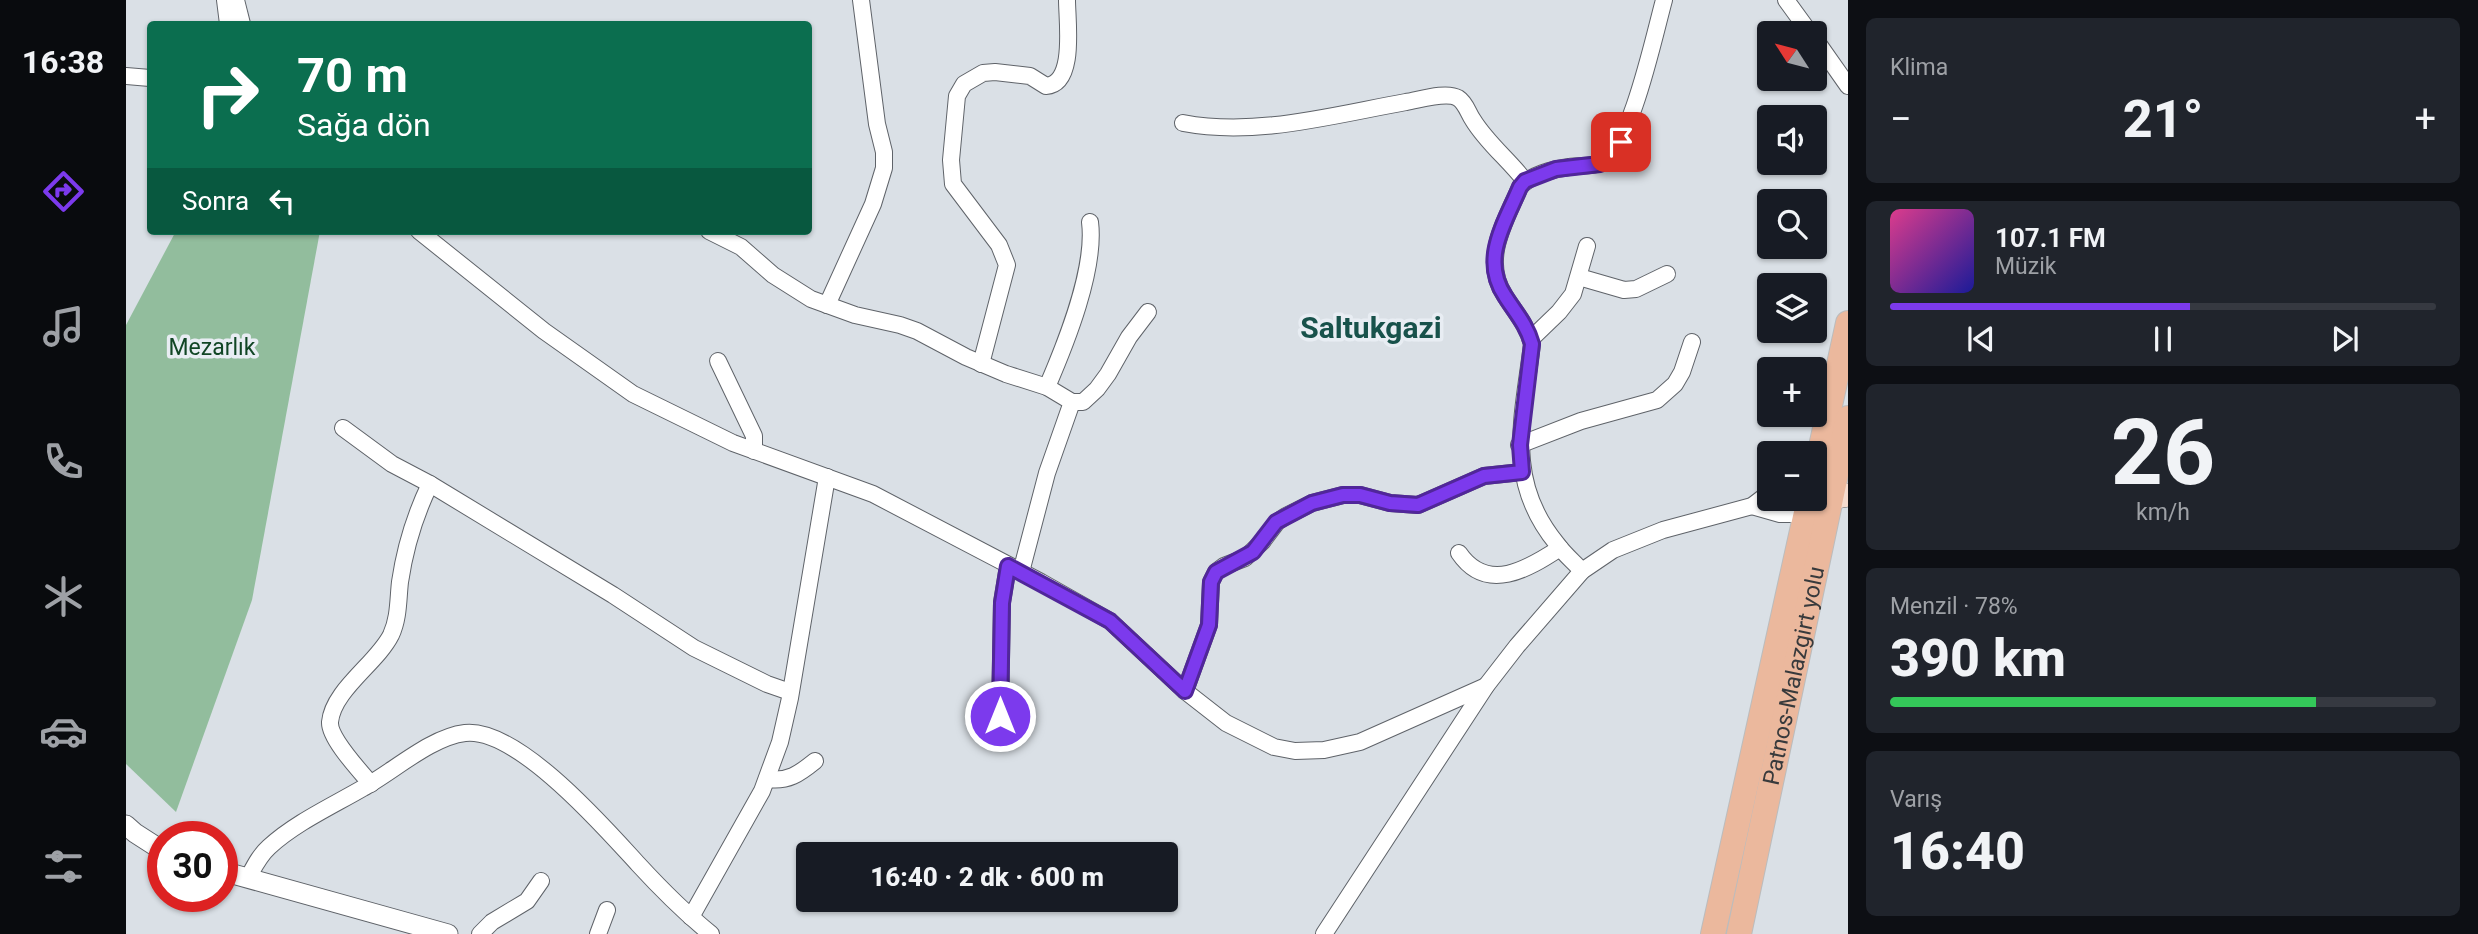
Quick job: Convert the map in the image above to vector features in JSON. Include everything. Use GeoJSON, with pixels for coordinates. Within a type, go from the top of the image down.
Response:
{"type":"FeatureCollection","features":[{"type":"Feature","properties":{"kind":"main road"},"geometry":{"type":"LineString","coordinates":[[1822,441],[1848,323]]}},
{"type":"Feature","properties":{"kind":"main road","name":"Patnos-Malazgirt yolu"},"geometry":{"type":"LineString","coordinates":[[1827,483],[1848,418]]}},
{"type":"Feature","properties":{"kind":"main road"},"geometry":{"type":"LineString","coordinates":[[1713,934],[1819,511]]}},
{"type":"Feature","properties":{"kind":"main road","name":"Patnos-Malazgirt yolu"},"geometry":{"type":"LineString","coordinates":[[1739,934],[1820,511]]}},
{"type":"Feature","properties":{"kind":"street"},"geometry":{"type":"LineString","coordinates":[[225,0],[228,21]]}},
{"type":"Feature","properties":{"kind":"street"},"geometry":{"type":"LineString","coordinates":[[236,0],[241,21]]}},
{"type":"Feature","properties":{"kind":"street"},"geometry":{"type":"LineString","coordinates":[[827,305],[873,204],[884,168],[884,152],[877,124],[861,0]]}},
{"type":"Feature","properties":{"kind":"street"},"geometry":{"type":"LineString","coordinates":[[981,364],[1007,265],[999,245],[953,184],[951,160],[957,96],[964,84],[983,73],[1030,76],[1046,86],[1056,84],[1065,72],[1067,0]]}},
{"type":"Feature","properties":{"kind":"street"},"geometry":{"type":"LineString","coordinates":[[1582,571],[1560,548],[1538,515],[1522,472],[1520,445],[1532,344],[1529,332],[1500,289],[1493,261],[1497,242],[1525,181],[1556,169],[1600,164],[1621,142],[1637,97],[1664,0]]}},
{"type":"Feature","properties":{"kind":"street"},"geometry":{"type":"LineString","coordinates":[[1786,0],[1801,21]]}},
{"type":"Feature","properties":{"kind":"street"},"geometry":{"type":"LineString","coordinates":[[1827,56],[1848,86]]}},
{"type":"Feature","properties":{"kind":"street"},"geometry":{"type":"LineString","coordinates":[[126,76],[147,78]]}},
{"type":"Feature","properties":{"kind":"street"},"geometry":{"type":"LineString","coordinates":[[1183,123],[1224,128],[1276,124],[1317,120],[1425,99],[1457,97],[1473,121],[1525,181]]}},
{"type":"Feature","properties":{"kind":"street"},"geometry":{"type":"LineString","coordinates":[[1047,387],[1075,316],[1089,254],[1092,234],[1090,222]]}},
{"type":"Feature","properties":{"kind":"street"},"geometry":{"type":"LineString","coordinates":[[424,235],[544,331],[634,394],[754,451],[873,494],[1110,621],[1185,691],[1226,723],[1248,736],[1274,747],[1295,751],[1324,750],[1360,742],[1486,686]]}},
{"type":"Feature","properties":{"kind":"street"},"geometry":{"type":"LineString","coordinates":[[717,235],[741,247],[784,283],[811,299],[871,320],[900,325],[981,364],[1047,387],[1072,402],[1083,402],[1097,389],[1148,312]]}},
{"type":"Feature","properties":{"kind":"street"},"geometry":{"type":"LineString","coordinates":[[1531,339],[1573,294],[1587,246]]}},
{"type":"Feature","properties":{"kind":"street"},"geometry":{"type":"LineString","coordinates":[[1579,277],[1624,290],[1636,289],[1667,274]]}},
{"type":"Feature","properties":{"kind":"street"},"geometry":{"type":"LineString","coordinates":[[1520,445],[1581,421],[1657,400],[1675,384],[1685,365],[1692,342]]}},
{"type":"Feature","properties":{"kind":"street"},"geometry":{"type":"LineString","coordinates":[[718,361],[754,436],[754,451]]}},
{"type":"Feature","properties":{"kind":"street"},"geometry":{"type":"LineString","coordinates":[[1000,716],[1002,603],[1072,402]]}},
{"type":"Feature","properties":{"kind":"street"},"geometry":{"type":"LineString","coordinates":[[343,428],[392,464],[430,484],[613,595],[694,648],[738,671],[790,692]]}},
{"type":"Feature","properties":{"kind":"street"},"geometry":{"type":"LineString","coordinates":[[1185,691],[1209,625],[1211,582],[1216,572],[1253,552],[1276,522],[1312,503],[1343,495],[1360,495],[1390,503],[1418,505],[1484,476],[1522,472]]}},
{"type":"Feature","properties":{"kind":"street"},"geometry":{"type":"LineString","coordinates":[[691,917],[767,779],[780,742],[827,477]]}},
{"type":"Feature","properties":{"kind":"street"},"geometry":{"type":"LineString","coordinates":[[370,784],[334,737],[329,726],[331,715],[346,690],[377,656],[392,633],[406,552],[419,506],[430,484]]}},
{"type":"Feature","properties":{"kind":"street"},"geometry":{"type":"LineString","coordinates":[[1324,934],[1486,686],[1582,571],[1614,550],[1663,530],[1752,506],[1757,502]]}},
{"type":"Feature","properties":{"kind":"street"},"geometry":{"type":"LineString","coordinates":[[1752,506],[1757,507]]}},
{"type":"Feature","properties":{"kind":"street"},"geometry":{"type":"LineString","coordinates":[[1770,511],[1780,514],[1788,511]]}},
{"type":"Feature","properties":{"kind":"street"},"geometry":{"type":"LineString","coordinates":[[1459,553],[1466,563],[1478,572],[1502,575],[1535,565],[1560,548]]}},
{"type":"Feature","properties":{"kind":"street"},"geometry":{"type":"LineString","coordinates":[[248,878],[258,859],[284,835],[430,746],[452,735],[468,732],[485,734],[499,739],[538,767],[586,808],[691,917],[711,934]]}},
{"type":"Feature","properties":{"kind":"street"},"geometry":{"type":"LineString","coordinates":[[767,779],[778,781],[798,775],[815,761]]}},
{"type":"Feature","properties":{"kind":"street"},"geometry":{"type":"LineString","coordinates":[[126,825],[147,841]]}},
{"type":"Feature","properties":{"kind":"street"},"geometry":{"type":"LineString","coordinates":[[238,875],[448,934]]}},
{"type":"Feature","properties":{"kind":"street"},"geometry":{"type":"LineString","coordinates":[[480,934],[492,922],[527,901],[541,881]]}},
{"type":"Feature","properties":{"kind":"street"},"geometry":{"type":"LineString","coordinates":[[598,934],[607,910]]}},
{"type":"Feature","properties":{"kind":"green space","name":"Mezarlık"},"geometry":{"type":"Polygon","coordinates":[[[174,235],[319,235],[252,600],[176,812],[126,764],[126,325],[174,235]]]}},
{"type":"Feature","properties":{"kind":"district","name":"Saltukgazi"},"geometry":{"type":"Point","coordinates":[1371,327]}},
{"type":"Feature","properties":{"kind":"route"},"geometry":{"type":"LineString","coordinates":[[1000,716],[1002,603],[1008,566],[1110,621],[1185,691],[1209,625],[1211,582],[1216,572],[1253,552],[1276,522],[1312,503],[1328,498],[1360,495],[1404,506],[1418,505],[1484,476],[1522,472],[1520,445],[1532,344],[1529,332],[1500,289],[1493,261],[1497,242],[1525,181],[1556,169],[1600,164],[1621,142]]}}]}
